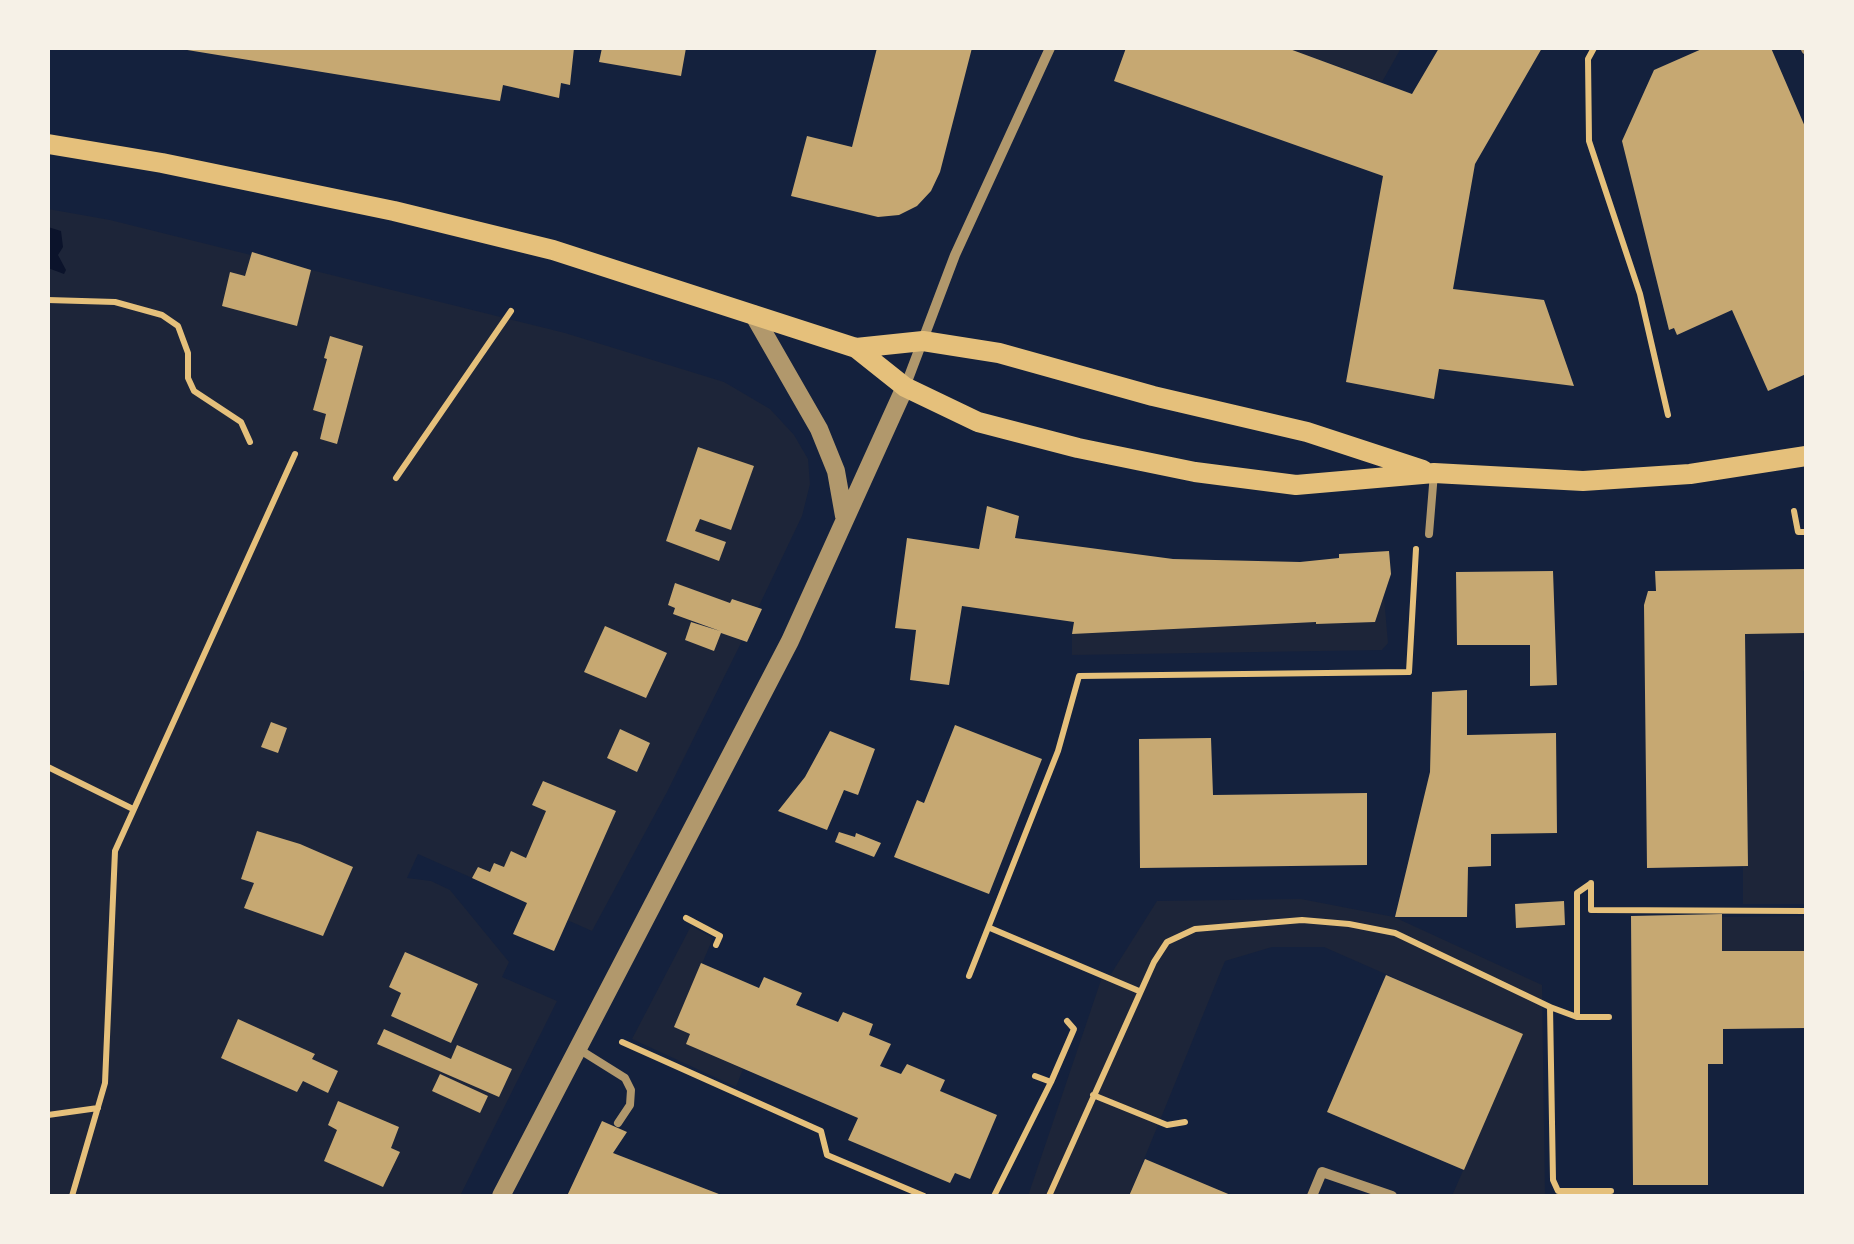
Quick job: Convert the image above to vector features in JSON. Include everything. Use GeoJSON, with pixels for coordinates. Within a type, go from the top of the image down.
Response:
{"type":"FeatureCollection","features":[{"type":"Feature","properties":{"kind":"main road"},"geometry":{"type":"LineString","coordinates":[[48,144],[162,163],[407,214],[553,250],[856,348],[905,387],[978,422],[1195,472],[1296,485],[1434,474],[1612,479],[1690,474],[1806,456]]}},
{"type":"Feature","properties":{"kind":"main road"},"geometry":{"type":"LineString","coordinates":[[856,348],[922,341],[999,353],[1153,396],[1307,432],[1434,474]]}},
{"type":"Feature","properties":{"kind":"street"},"geometry":{"type":"LineString","coordinates":[[500,1196],[790,641],[905,387],[954,255],[1050,48]]}},
{"type":"Feature","properties":{"kind":"street"},"geometry":{"type":"LineString","coordinates":[[753,314],[819,429],[836,471],[844,517]]}},
{"type":"Feature","properties":{"kind":"street"},"geometry":{"type":"LineString","coordinates":[[1312,1196],[1322,1172],[1392,1196]]}},
{"type":"Feature","properties":{"kind":"lane"},"geometry":{"type":"LineString","coordinates":[[1428,534],[1434,474]]}},
{"type":"Feature","properties":{"kind":"lane"},"geometry":{"type":"LineString","coordinates":[[577,1048],[624,1078],[631,1090],[630,1105],[618,1123]]}},
{"type":"Feature","properties":{"kind":"path"},"geometry":{"type":"LineString","coordinates":[[1594,48],[1588,59],[1589,141],[1640,294],[1668,414]]}},
{"type":"Feature","properties":{"kind":"path"},"geometry":{"type":"LineString","coordinates":[[48,300],[115,302],[162,315],[178,326],[185,340],[188,378],[194,391],[241,422],[250,442]]}},
{"type":"Feature","properties":{"kind":"path"},"geometry":{"type":"LineString","coordinates":[[396,478],[511,311]]}},
{"type":"Feature","properties":{"kind":"path"},"geometry":{"type":"LineString","coordinates":[[72,1196],[104,1083],[115,851],[296,454]]}},
{"type":"Feature","properties":{"kind":"path"},"geometry":{"type":"LineString","coordinates":[[1794,511],[1798,532],[1806,532]]}},
{"type":"Feature","properties":{"kind":"path"},"geometry":{"type":"LineString","coordinates":[[969,976],[1058,751],[1078,676],[1409,672],[1414,551],[1428,534]]}},
{"type":"Feature","properties":{"kind":"path"},"geometry":{"type":"LineString","coordinates":[[48,768],[133,809]]}},
{"type":"Feature","properties":{"kind":"path"},"geometry":{"type":"LineString","coordinates":[[1577,1016],[1577,893],[1591,883],[1591,910],[1806,911]]}},
{"type":"Feature","properties":{"kind":"path"},"geometry":{"type":"LineString","coordinates":[[686,918],[720,936],[716,945]]}},
{"type":"Feature","properties":{"kind":"path"},"geometry":{"type":"LineString","coordinates":[[1049,1196],[1139,991],[1167,942],[1195,930],[1302,920],[1395,933],[1550,1007],[1577,1016],[1609,1018]]}},
{"type":"Feature","properties":{"kind":"path"},"geometry":{"type":"LineString","coordinates":[[990,928],[1139,991]]}},
{"type":"Feature","properties":{"kind":"path"},"geometry":{"type":"LineString","coordinates":[[1550,1007],[1553,1180],[1558,1191],[1611,1190]]}},
{"type":"Feature","properties":{"kind":"path"},"geometry":{"type":"LineString","coordinates":[[994,1196],[1074,1029],[1067,1022]]}},
{"type":"Feature","properties":{"kind":"path"},"geometry":{"type":"LineString","coordinates":[[622,1042],[821,1132],[826,1155],[924,1196]]}},
{"type":"Feature","properties":{"kind":"path"},"geometry":{"type":"LineString","coordinates":[[1035,1076],[1051,1082]]}},
{"type":"Feature","properties":{"kind":"path"},"geometry":{"type":"LineString","coordinates":[[1094,1095],[1168,1125],[1185,1122]]}},
{"type":"Feature","properties":{"kind":"path"},"geometry":{"type":"LineString","coordinates":[[48,1115],[98,1108]]}},
{"type":"Feature","properties":{"kind":"shaded area"},"geometry":{"type":"Polygon","coordinates":[[[1287,48],[1401,48],[1382,82],[1287,48]]]}},
{"type":"Feature","properties":{"kind":"shaded area"},"geometry":{"type":"Polygon","coordinates":[[[48,209],[110,220],[565,333],[724,382],[770,409],[794,435],[808,459],[810,484],[802,516],[758,608],[732,599],[730,603],[676,584],[673,614],[742,641],[592,931],[418,854],[407,878],[431,881],[450,890],[509,962],[502,977],[557,1001],[460,1196],[48,1196],[48,209]]]}},
{"type":"Feature","properties":{"kind":"shaded area"},"geometry":{"type":"Polygon","coordinates":[[[48,227],[61,231],[63,247],[58,255],[66,270],[64,274],[48,268],[48,227]]]}},
{"type":"Feature","properties":{"kind":"shaded area"},"geometry":{"type":"Polygon","coordinates":[[[1384,597],[1388,643],[1382,650],[1072,655],[1072,634],[1375,622],[1384,597]]]}},
{"type":"Feature","properties":{"kind":"shaded area"},"geometry":{"type":"Polygon","coordinates":[[[1806,633],[1805,904],[1743,904],[1743,866],[1748,866],[1745,634],[1806,633]]]}},
{"type":"Feature","properties":{"kind":"shaded area"},"geometry":{"type":"Polygon","coordinates":[[[1301,899],[1394,917],[1542,985],[1545,1196],[1452,1196],[1522,1034],[1324,947],[1272,947],[1225,961],[1129,1196],[1028,1196],[1101,980],[1111,974],[1157,901],[1301,899]]]}},
{"type":"Feature","properties":{"kind":"shaded area"},"geometry":{"type":"Polygon","coordinates":[[[1806,916],[1806,951],[1722,951],[1722,917],[1806,916]]]}},
{"type":"Feature","properties":{"kind":"shaded area"},"geometry":{"type":"Polygon","coordinates":[[[691,926],[713,938],[675,1027],[690,1034],[687,1044],[743,1069],[736,1087],[632,1039],[691,926]]]}},
{"type":"Feature","properties":{"kind":"building"},"geometry":{"type":"Polygon","coordinates":[[[175,48],[574,48],[570,85],[561,83],[559,98],[503,85],[500,101],[175,48]]]}},
{"type":"Feature","properties":{"kind":"building"},"geometry":{"type":"Polygon","coordinates":[[[602,48],[686,48],[681,76],[599,62],[602,48]]]}},
{"type":"Feature","properties":{"kind":"building"},"geometry":{"type":"Polygon","coordinates":[[[877,48],[972,48],[940,172],[931,191],[917,206],[899,215],[878,217],[791,196],[807,136],[852,147],[877,48]]]}},
{"type":"Feature","properties":{"kind":"building"},"geometry":{"type":"Polygon","coordinates":[[[1126,48],[1287,48],[1412,94],[1439,48],[1542,48],[1475,164],[1453,289],[1544,300],[1574,386],[1439,369],[1434,399],[1346,382],[1383,176],[1114,81],[1126,48]]]}},
{"type":"Feature","properties":{"kind":"building"},"geometry":{"type":"Polygon","coordinates":[[[1704,48],[1771,48],[1806,129],[1806,374],[1768,391],[1732,310],[1677,335],[1674,328],[1669,330],[1622,141],[1654,70],[1704,48]]]}},
{"type":"Feature","properties":{"kind":"building"},"geometry":{"type":"Polygon","coordinates":[[[252,252],[311,270],[297,326],[222,306],[230,272],[245,276],[252,252]]]}},
{"type":"Feature","properties":{"kind":"building"},"geometry":{"type":"Polygon","coordinates":[[[330,336],[363,346],[337,444],[320,439],[326,414],[313,410],[330,336]]]}},
{"type":"Feature","properties":{"kind":"building"},"geometry":{"type":"Polygon","coordinates":[[[698,447],[754,466],[731,530],[700,519],[695,531],[726,542],[719,561],[666,541],[698,447]]]}},
{"type":"Feature","properties":{"kind":"building"},"geometry":{"type":"Polygon","coordinates":[[[987,506],[1019,516],[1015,538],[1173,559],[1300,562],[1339,558],[1339,554],[1389,551],[1391,574],[1375,622],[1072,634],[1074,622],[962,606],[949,685],[910,680],[916,630],[895,628],[907,538],[979,549],[987,506]]]}},
{"type":"Feature","properties":{"kind":"building"},"geometry":{"type":"Polygon","coordinates":[[[1806,569],[1806,633],[1745,634],[1748,866],[1647,868],[1644,605],[1648,591],[1656,591],[1655,571],[1806,569]]]}},
{"type":"Feature","properties":{"kind":"building"},"geometry":{"type":"Polygon","coordinates":[[[1553,571],[1557,685],[1530,686],[1530,645],[1457,645],[1456,572],[1553,571]]]}},
{"type":"Feature","properties":{"kind":"building"},"geometry":{"type":"Polygon","coordinates":[[[675,583],[730,603],[732,599],[762,609],[747,642],[721,633],[714,651],[685,640],[691,622],[720,631],[673,614],[675,608],[668,605],[675,583]]]}},
{"type":"Feature","properties":{"kind":"building"},"geometry":{"type":"Polygon","coordinates":[[[605,626],[667,653],[646,698],[584,672],[605,626]]]}},
{"type":"Feature","properties":{"kind":"building"},"geometry":{"type":"Polygon","coordinates":[[[1467,690],[1467,735],[1556,733],[1557,833],[1491,834],[1491,866],[1468,867],[1467,917],[1395,917],[1430,772],[1432,692],[1467,690]]]}},
{"type":"Feature","properties":{"kind":"building"},"geometry":{"type":"Polygon","coordinates":[[[271,722],[287,728],[278,753],[261,747],[271,722]]]}},
{"type":"Feature","properties":{"kind":"building"},"geometry":{"type":"Polygon","coordinates":[[[955,725],[1042,759],[989,894],[894,857],[917,800],[924,803],[955,725]]]}},
{"type":"Feature","properties":{"kind":"building"},"geometry":{"type":"Polygon","coordinates":[[[620,729],[650,743],[637,772],[607,758],[620,729]]]}},
{"type":"Feature","properties":{"kind":"building"},"geometry":{"type":"Polygon","coordinates":[[[830,731],[875,749],[858,795],[844,790],[827,830],[778,811],[805,777],[830,731]]]}},
{"type":"Feature","properties":{"kind":"building"},"geometry":{"type":"Polygon","coordinates":[[[1211,738],[1213,795],[1367,793],[1367,865],[1140,868],[1139,739],[1211,738]]]}},
{"type":"Feature","properties":{"kind":"building"},"geometry":{"type":"Polygon","coordinates":[[[543,781],[616,811],[554,951],[513,934],[527,903],[472,878],[478,867],[490,872],[494,863],[504,867],[511,851],[526,858],[546,811],[532,805],[543,781]]]}},
{"type":"Feature","properties":{"kind":"building"},"geometry":{"type":"Polygon","coordinates":[[[257,831],[353,867],[323,936],[244,908],[254,883],[241,879],[257,831]]]}},
{"type":"Feature","properties":{"kind":"building"},"geometry":{"type":"Polygon","coordinates":[[[839,832],[855,837],[856,833],[881,843],[874,857],[835,842],[839,832]]]}},
{"type":"Feature","properties":{"kind":"building"},"geometry":{"type":"Polygon","coordinates":[[[1564,901],[1565,925],[1516,928],[1515,904],[1564,901]]]}},
{"type":"Feature","properties":{"kind":"building"},"geometry":{"type":"Polygon","coordinates":[[[1722,914],[1722,951],[1806,951],[1806,1028],[1723,1029],[1723,1064],[1708,1064],[1708,1185],[1633,1185],[1631,916],[1722,914]]]}},
{"type":"Feature","properties":{"kind":"building"},"geometry":{"type":"Polygon","coordinates":[[[405,952],[478,984],[451,1043],[391,1016],[401,993],[389,987],[405,952]]]}},
{"type":"Feature","properties":{"kind":"building"},"geometry":{"type":"Polygon","coordinates":[[[701,963],[759,988],[764,977],[802,993],[796,1005],[838,1022],[843,1012],[873,1024],[869,1035],[891,1044],[880,1066],[901,1074],[907,1064],[945,1080],[940,1091],[997,1115],[970,1179],[955,1173],[950,1183],[848,1140],[858,1118],[686,1044],[690,1034],[674,1027],[701,963]]]}},
{"type":"Feature","properties":{"kind":"building"},"geometry":{"type":"Polygon","coordinates":[[[1386,975],[1523,1034],[1464,1170],[1327,1112],[1386,975]]]}},
{"type":"Feature","properties":{"kind":"building"},"geometry":{"type":"Polygon","coordinates":[[[238,1019],[315,1054],[312,1059],[338,1071],[328,1093],[303,1081],[297,1092],[221,1058],[238,1019]]]}},
{"type":"Feature","properties":{"kind":"building"},"geometry":{"type":"Polygon","coordinates":[[[384,1029],[451,1059],[457,1045],[512,1069],[499,1097],[377,1044],[384,1029]]]}},
{"type":"Feature","properties":{"kind":"building"},"geometry":{"type":"Polygon","coordinates":[[[440,1074],[488,1096],[480,1113],[432,1091],[440,1074]]]}},
{"type":"Feature","properties":{"kind":"building"},"geometry":{"type":"Polygon","coordinates":[[[338,1101],[399,1127],[391,1148],[400,1152],[383,1187],[324,1161],[337,1130],[328,1125],[338,1101]]]}},
{"type":"Feature","properties":{"kind":"building"},"geometry":{"type":"Polygon","coordinates":[[[602,1121],[627,1132],[613,1153],[724,1196],[567,1196],[602,1121]]]}},
{"type":"Feature","properties":{"kind":"building"},"geometry":{"type":"Polygon","coordinates":[[[1145,1159],[1233,1196],[1129,1196],[1145,1159]]]}}]}
